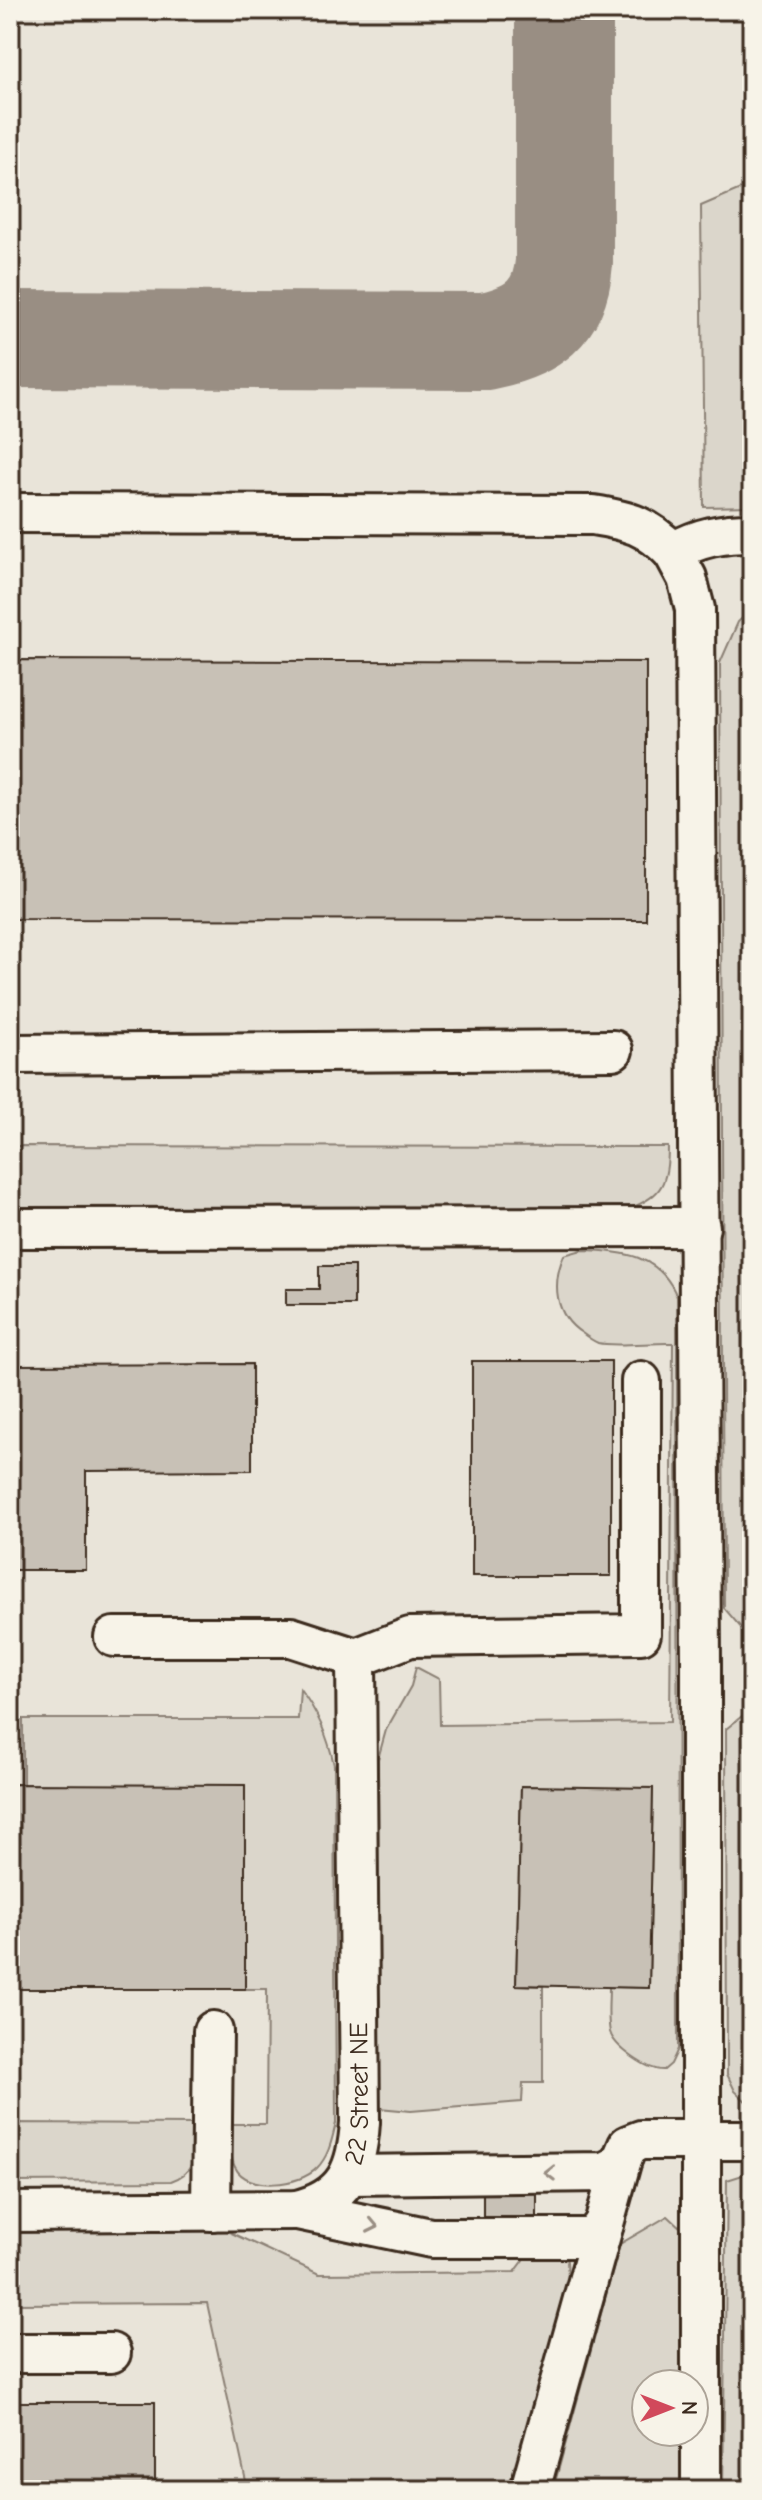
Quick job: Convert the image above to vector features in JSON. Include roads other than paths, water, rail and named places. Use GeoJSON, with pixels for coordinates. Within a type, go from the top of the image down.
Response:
{"type":"FeatureCollection","features":[{"type":"Feature","properties":{"kind":"street"},"geometry":{"type":"LineString","coordinates":[[10,513],[593,515],[624,520],[653,533],[673,552],[687,578],[695,609],[700,1227],[701,2490]]}},
{"type":"Feature","properties":{"kind":"street"},"geometry":{"type":"LineString","coordinates":[[673,552],[689,543],[722,533],[752,533]]}},
{"type":"Feature","properties":{"kind":"street"},"geometry":{"type":"LineString","coordinates":[[10,1054],[613,1050]]}},
{"type":"Feature","properties":{"kind":"street"},"geometry":{"type":"LineString","coordinates":[[10,1228],[700,1227]]}},
{"type":"Feature","properties":{"kind":"street"},"geometry":{"type":"LineString","coordinates":[[114,1637],[291,1637],[356,1658],[410,1637],[641,1634],[641,1381]]}},
{"type":"Feature","properties":{"kind":"street","name":"22 Street NE"},"geometry":{"type":"LineString","coordinates":[[10,2212],[297,2210],[317,2205],[334,2193],[350,2175],[355,2164],[360,2122],[356,1658]]}},
{"type":"Feature","properties":{"kind":"street"},"geometry":{"type":"LineString","coordinates":[[211,2211],[213,2031]]}},
{"type":"Feature","properties":{"kind":"street"},"geometry":{"type":"LineString","coordinates":[[531,2486],[628,2145],[634,2141],[752,2140]]}},
{"type":"Feature","properties":{"kind":"street"},"geometry":{"type":"LineString","coordinates":[[350,2175],[605,2172],[617,2166],[622,2159]]}},
{"type":"Feature","properties":{"kind":"street"},"geometry":{"type":"LineString","coordinates":[[297,2210],[431,2238],[587,2238],[594,2236],[604,2224]]}},
{"type":"Feature","properties":{"kind":"street"},"geometry":{"type":"LineString","coordinates":[[10,2353],[111,2353]]}}]}
